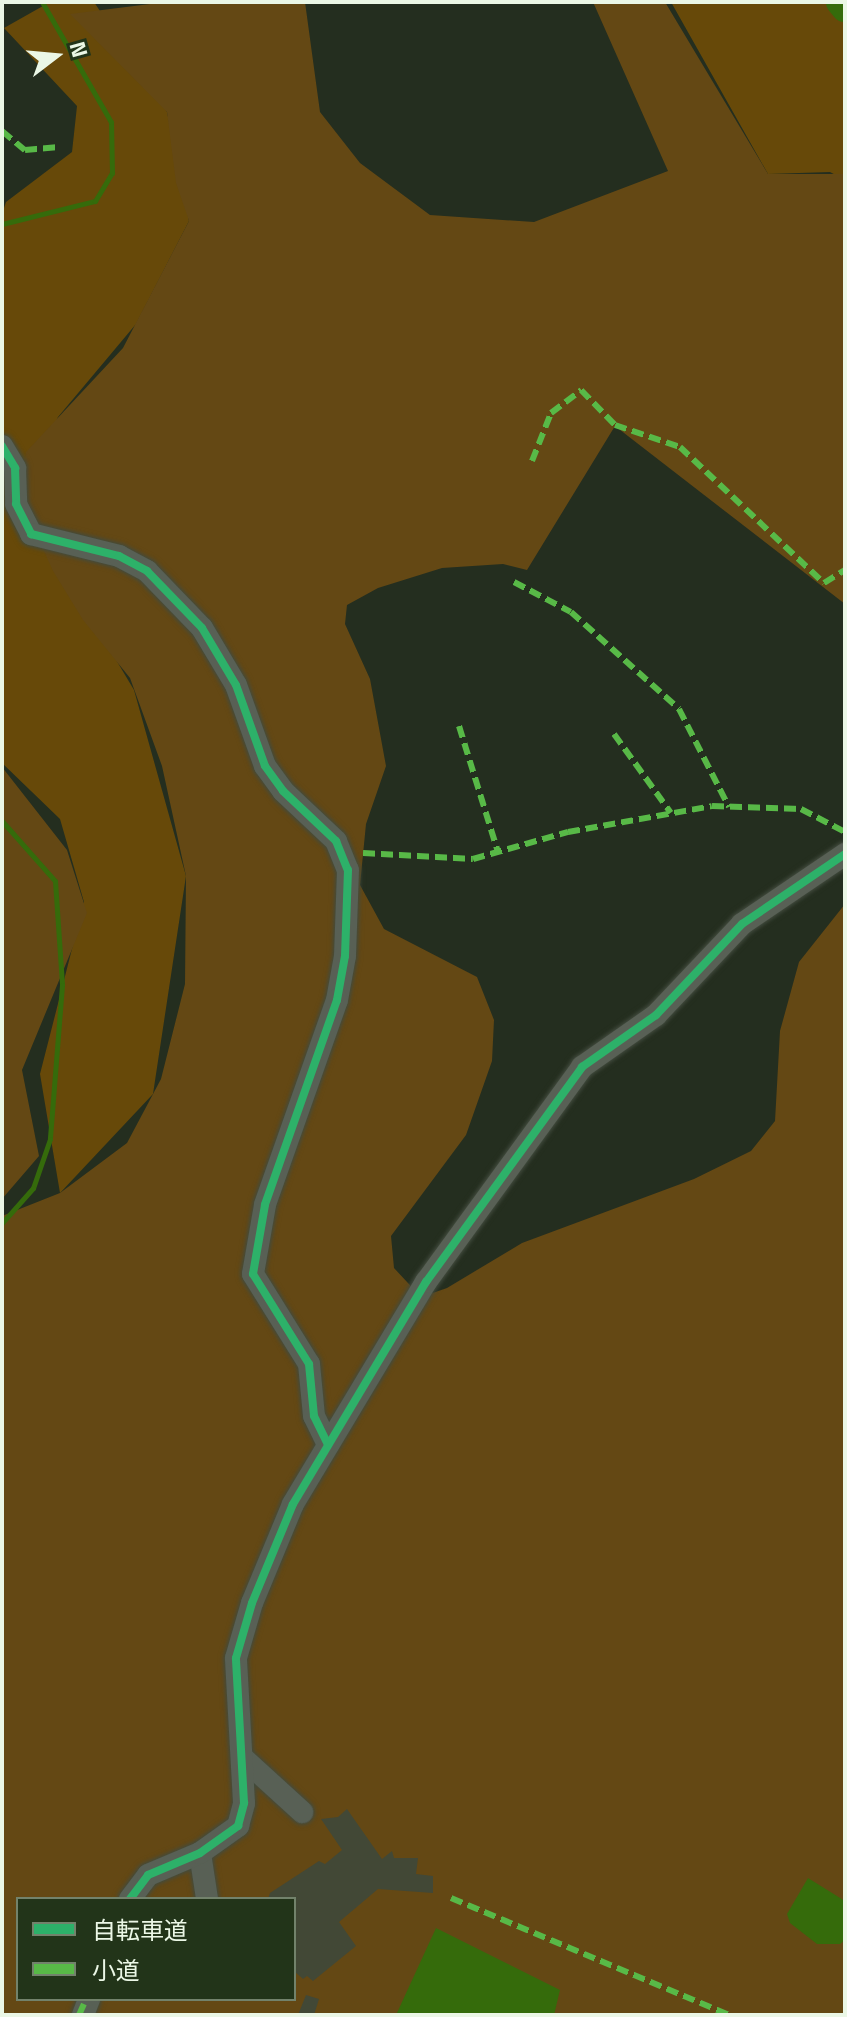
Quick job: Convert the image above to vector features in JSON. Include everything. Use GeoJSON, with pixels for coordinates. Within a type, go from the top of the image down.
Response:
{"type":"FeatureCollection","features":[{"type":"Feature","properties":{"kind":"street"},"geometry":{"type":"LineString","coordinates":[[2,446],[15,468],[16,504],[31,534],[119,556],[147,571],[202,628],[236,685],[265,766],[283,791],[336,841],[348,870],[345,956],[337,1000],[265,1205],[253,1274],[309,1364],[314,1416],[328,1445]]}},
{"type":"Feature","properties":{"kind":"street"},"geometry":{"type":"LineString","coordinates":[[132,1897],[148,1875],[200,1853],[238,1826],[244,1803],[244,1759],[236,1658],[252,1603],[293,1504],[426,1282],[582,1067],[656,1015],[742,924],[845,854]]}},
{"type":"Feature","properties":{"kind":"street"},"geometry":{"type":"LineString","coordinates":[[244,1759],[302,1812]]}},
{"type":"Feature","properties":{"kind":"street"},"geometry":{"type":"LineString","coordinates":[[200,1853],[207,1897]]}},
{"type":"Feature","properties":{"kind":"shaded area"},"geometry":{"type":"Polygon","coordinates":[[[50,2],[94,2],[167,112],[189,221],[136,324],[58,417],[20,498],[134,690],[186,876],[153,1094],[60,1193],[40,1074],[84,902],[60,819],[2,763],[2,214],[6,202],[72,152],[77,106],[4,28],[50,2]]]}},
{"type":"Feature","properties":{"kind":"shaded area"},"geometry":{"type":"Polygon","coordinates":[[[305,2],[320,112],[360,163],[430,215],[534,222],[668,171],[593,2],[665,2],[768,174],[845,174],[845,604],[615,426],[527,570],[503,564],[442,568],[378,588],[347,605],[345,624],[370,679],[386,766],[366,824],[360,885],[384,929],[477,977],[494,1020],[492,1061],[466,1135],[391,1236],[394,1268],[421,1297],[447,1288],[522,1243],[694,1179],[751,1151],[775,1121],[780,1031],[799,962],[845,904],[845,2015],[2,2015],[2,1216],[60,1193],[127,1143],[161,1079],[185,984],[186,876],[162,766],[130,678],[83,620],[53,571],[20,498],[26,452],[123,348],[189,221],[176,183],[167,112],[70,14],[150,4],[305,2]]]}},
{"type":"Feature","properties":{"kind":"shaded area"},"geometry":{"type":"Polygon","coordinates":[[[671,2],[845,2],[845,180],[830,172],[768,174],[671,2]]]}},
{"type":"Feature","properties":{"kind":"shaded area"},"geometry":{"type":"Polygon","coordinates":[[[2,767],[67,850],[87,913],[22,1070],[39,1156],[2,1199],[2,767]]]}},
{"type":"Feature","properties":{"kind":"shaded area"},"geometry":{"type":"Polygon","coordinates":[[[808,1878],[845,1901],[845,1940],[840,1944],[817,1944],[790,1923],[787,1914],[808,1878]]]}},
{"type":"Feature","properties":{"kind":"shaded area"},"geometry":{"type":"Polygon","coordinates":[[[436,1928],[560,1990],[554,2015],[396,2015],[436,1928]]]}},
{"type":"Feature","properties":{"kind":"building"},"geometry":{"type":"Polygon","coordinates":[[[347,1809],[382,1859],[392,1851],[394,1858],[418,1858],[416,1874],[433,1876],[433,1893],[378,1889],[339,1922],[356,1946],[313,1981],[307,1976],[303,1979],[296,1973],[296,1897],[269,1897],[270,1893],[319,1861],[325,1864],[342,1850],[321,1819],[338,1817],[347,1809]]]}},
{"type":"Feature","properties":{"kind":"building"},"geometry":{"type":"Polygon","coordinates":[[[306,1995],[319,1999],[314,2015],[298,2015],[306,1995]]]}},
{"type":"Feature","properties":{"kind":"waterway"},"geometry":{"type":"LineString","coordinates":[[2,224],[95,201],[112,173],[111,122],[42,2]]}},
{"type":"Feature","properties":{"kind":"waterway"},"geometry":{"type":"LineString","coordinates":[[840,2],[845,8]]}},
{"type":"Feature","properties":{"kind":"waterway"},"geometry":{"type":"LineString","coordinates":[[2,821],[55,881],[62,985],[50,1139],[33,1188],[2,1223]]}},
{"type":"Feature","properties":{"kind":"marked path"},"geometry":{"type":"LineString","coordinates":[[2,131],[25,150],[59,147]]}},
{"type":"Feature","properties":{"kind":"marked path"},"geometry":{"type":"LineString","coordinates":[[532,461],[551,413],[581,390],[615,425],[680,447],[824,583],[845,570]]}},
{"type":"Feature","properties":{"kind":"marked path"},"geometry":{"type":"LineString","coordinates":[[514,582],[571,612],[679,709],[729,807]]}},
{"type":"Feature","properties":{"kind":"marked path"},"geometry":{"type":"LineString","coordinates":[[459,726],[498,852]]}},
{"type":"Feature","properties":{"kind":"marked path"},"geometry":{"type":"LineString","coordinates":[[614,734],[671,813]]}},
{"type":"Feature","properties":{"kind":"marked path"},"geometry":{"type":"LineString","coordinates":[[363,853],[473,859],[568,832],[712,806],[801,809],[845,832]]}},
{"type":"Feature","properties":{"kind":"marked path"},"geometry":{"type":"LineString","coordinates":[[451,1898],[730,2015]]}},
{"type":"Feature","properties":{"kind":"marked path"},"geometry":{"type":"LineString","coordinates":[[79,2015],[85,2001]]}},
{"type":"Feature","properties":{"kind":"cycle path"},"geometry":{"type":"LineString","coordinates":[[2,446],[15,468],[16,504],[31,534],[119,556],[147,571],[202,628],[236,685],[265,766],[283,791],[336,841],[348,870],[345,956],[337,1000],[265,1205],[253,1274],[309,1364],[314,1416],[328,1445]]}},
{"type":"Feature","properties":{"kind":"cycle path"},"geometry":{"type":"LineString","coordinates":[[132,1897],[148,1875],[200,1853],[238,1826],[244,1803],[236,1658],[252,1603],[293,1504],[426,1282],[582,1067],[656,1015],[742,924],[845,854]]}}]}
